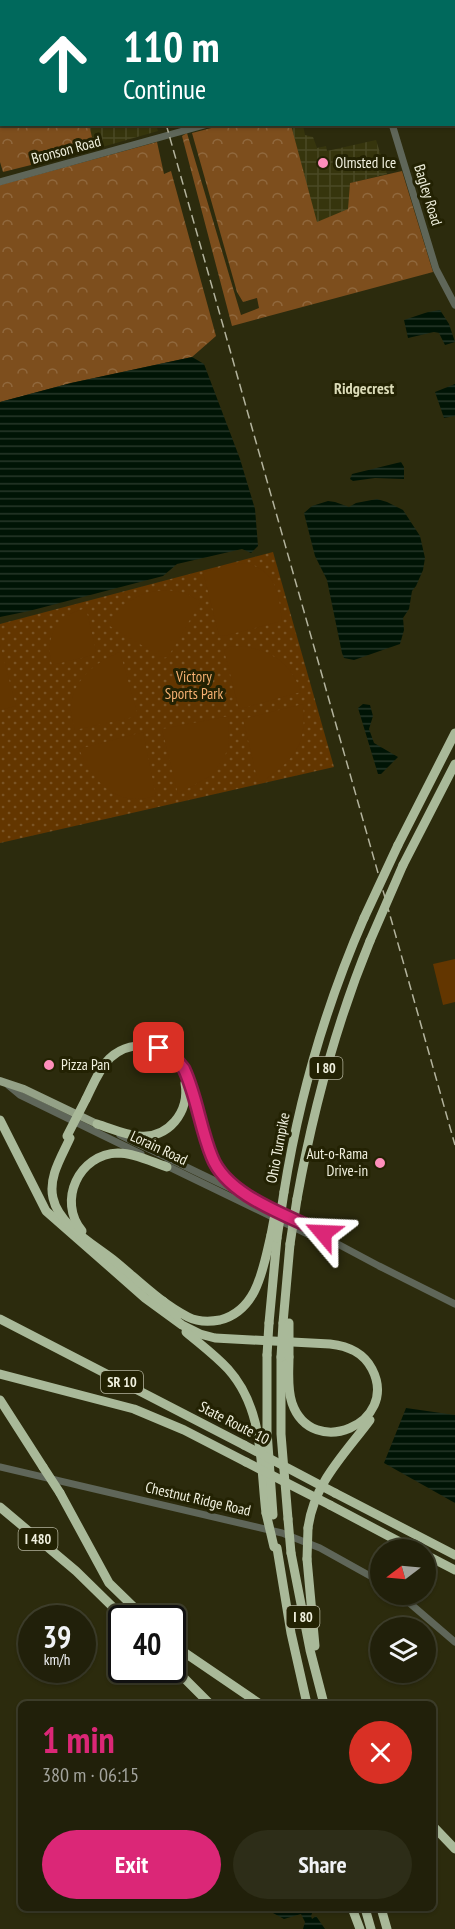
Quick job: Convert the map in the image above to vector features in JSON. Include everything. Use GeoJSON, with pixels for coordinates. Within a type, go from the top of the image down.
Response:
{"type":"FeatureCollection","features":[{"type":"Feature","properties":{"kind":"highway","name":"Ohio Turnpike"},"geometry":{"type":"LineString","coordinates":[[274,1237],[300,1110],[318,1044],[340,980],[364,918],[455,733]]}},
{"type":"Feature","properties":{"kind":"highway","name":"Ohio Turnpike"},"geometry":{"type":"LineString","coordinates":[[285,1357],[286,1323],[290,1298],[287,1272],[290,1244],[308,1138],[327,1065],[347,1000],[370,941],[403,865],[455,764]]}},
{"type":"Feature","properties":{"kind":"highway"},"geometry":{"type":"LineString","coordinates":[[70,1232],[53,1211],[47,1192],[51,1171],[102,1068],[118,1052],[130,1047],[143,1045],[159,1048],[178,1062],[186,1073],[215,1164],[228,1180],[254,1200]]}},
{"type":"Feature","properties":{"kind":"highway"},"geometry":{"type":"LineString","coordinates":[[87,1099],[110,1064],[121,1055],[134,1050],[150,1050],[165,1055],[175,1064],[183,1079],[186,1095],[184,1105],[175,1122],[164,1131],[138,1136],[97,1124]]}},
{"type":"Feature","properties":{"kind":"highway"},"geometry":{"type":"LineString","coordinates":[[0,1120],[42,1204],[52,1217],[227,1368],[249,1401],[259,1435],[269,1514]]}},
{"type":"Feature","properties":{"kind":"highway"},"geometry":{"type":"LineString","coordinates":[[69,1137],[53,1177],[53,1200],[65,1220],[163,1301],[183,1321],[202,1332],[224,1336],[341,1342],[361,1350],[374,1364],[381,1393],[377,1407],[323,1481],[311,1509],[307,1559],[317,1681]]}},
{"type":"Feature","properties":{"kind":"highway"},"geometry":{"type":"LineString","coordinates":[[94,1244],[78,1227],[72,1209],[73,1186],[83,1170],[99,1158],[119,1153],[168,1167]]}},
{"type":"Feature","properties":{"kind":"highway"},"geometry":{"type":"LineString","coordinates":[[163,1301],[186,1316],[199,1321],[218,1320],[235,1313],[250,1300],[258,1285],[274,1237]]}},
{"type":"Feature","properties":{"kind":"highway","name":"I 80"},"geometry":{"type":"LineString","coordinates":[[274,1237],[267,1355],[269,1514],[292,1642],[306,1701]]}},
{"type":"Feature","properties":{"kind":"highway"},"geometry":{"type":"LineString","coordinates":[[164,1312],[190,1330],[215,1338],[330,1344],[351,1349],[366,1359],[375,1375],[376,1396],[369,1414],[354,1428],[340,1432],[321,1431],[308,1424],[297,1413],[291,1399],[285,1357]]}},
{"type":"Feature","properties":{"kind":"highway","name":"State Route 10"},"geometry":{"type":"LineString","coordinates":[[0,1319],[455,1554]]}},
{"type":"Feature","properties":{"kind":"highway","name":"I 80"},"geometry":{"type":"LineString","coordinates":[[285,1357],[282,1450],[291,1553],[323,1701]]}},
{"type":"Feature","properties":{"kind":"highway","name":"State Route 10"},"geometry":{"type":"LineString","coordinates":[[0,1374],[134,1409],[184,1430],[394,1539]]}},
{"type":"Feature","properties":{"kind":"highway","name":"I 480"},"geometry":{"type":"LineString","coordinates":[[0,1400],[60,1493],[109,1583],[132,1605]]}},
{"type":"Feature","properties":{"kind":"highway","name":"I 480"},"geometry":{"type":"LineString","coordinates":[[0,1507],[76,1571],[111,1605]]}},
{"type":"Feature","properties":{"kind":"highway"},"geometry":{"type":"LineString","coordinates":[[436,1560],[455,1570]]}},
{"type":"Feature","properties":{"kind":"highway"},"geometry":{"type":"LineString","coordinates":[[186,1654],[256,1701]]}},
{"type":"Feature","properties":{"kind":"highway"},"geometry":{"type":"LineString","coordinates":[[186,1680],[207,1701]]}},
{"type":"Feature","properties":{"kind":"highway"},"geometry":{"type":"LineString","coordinates":[[436,1829],[455,1849]]}},
{"type":"Feature","properties":{"kind":"highway"},"geometry":{"type":"LineString","coordinates":[[353,1911],[360,1929]]}},
{"type":"Feature","properties":{"kind":"highway"},"geometry":{"type":"LineString","coordinates":[[366,1911],[371,1929]]}},
{"type":"Feature","properties":{"kind":"highway"},"geometry":{"type":"LineString","coordinates":[[382,1911],[387,1929]]}},
{"type":"Feature","properties":{"kind":"main road","name":"Lorain Road"},"geometry":{"type":"LineString","coordinates":[[4,1083],[24,1089],[97,1124]]}},
{"type":"Feature","properties":{"kind":"street","name":"Bronson Road"},"geometry":{"type":"LineString","coordinates":[[0,182],[201,126]]}},
{"type":"Feature","properties":{"kind":"street","name":"Bagley Road"},"geometry":{"type":"LineString","coordinates":[[393,126],[436,270],[455,305]]}},
{"type":"Feature","properties":{"kind":"street","name":"Lorain Road"},"geometry":{"type":"LineString","coordinates":[[4,1083],[20,1095],[168,1167],[235,1195],[254,1200],[323,1233],[334,1242],[455,1304]]}},
{"type":"Feature","properties":{"kind":"street","name":"Lorain Road"},"geometry":{"type":"LineString","coordinates":[[97,1124],[320,1240],[334,1242]]}},
{"type":"Feature","properties":{"kind":"street","name":"Chestnut Ridge Road"},"geometry":{"type":"LineString","coordinates":[[0,1467],[282,1533],[320,1548],[370,1576]]}},
{"type":"Feature","properties":{"kind":"street"},"geometry":{"type":"LineString","coordinates":[[412,1605],[455,1642]]}},
{"type":"Feature","properties":{"kind":"shaded area"},"geometry":{"type":"Polygon","coordinates":[[[89,126],[156,126],[158,131],[95,149],[89,126]]]}},
{"type":"Feature","properties":{"kind":"shaded area"},"geometry":{"type":"Polygon","coordinates":[[[291,126],[303,126],[305,135],[313,137],[317,148],[326,146],[327,151],[376,140],[387,174],[350,183],[349,209],[316,223],[291,126]]]}},
{"type":"Feature","properties":{"kind":"shaded area"},"geometry":{"type":"Polygon","coordinates":[[[440,310],[449,324],[455,342],[445,345],[439,333],[434,332],[408,338],[404,320],[440,310]]]}},
{"type":"Feature","properties":{"kind":"shaded area"},"geometry":{"type":"Polygon","coordinates":[[[192,357],[204,364],[240,459],[255,509],[258,546],[251,553],[242,549],[177,564],[163,576],[0,617],[0,402],[71,383],[192,357]]]}},
{"type":"Feature","properties":{"kind":"shaded area"},"geometry":{"type":"Polygon","coordinates":[[[455,384],[455,416],[444,418],[435,392],[455,384]]]}},
{"type":"Feature","properties":{"kind":"shaded area"},"geometry":{"type":"Polygon","coordinates":[[[401,462],[404,467],[404,479],[375,478],[353,481],[350,479],[352,474],[401,462]]]}},
{"type":"Feature","properties":{"kind":"shaded area"},"geometry":{"type":"Polygon","coordinates":[[[377,499],[403,510],[420,536],[425,558],[423,570],[412,591],[409,609],[403,618],[404,630],[400,644],[354,660],[344,658],[342,653],[327,580],[315,556],[304,513],[312,506],[328,501],[349,507],[356,503],[377,499]]]}},
{"type":"Feature","properties":{"kind":"shaded area"},"geometry":{"type":"Polygon","coordinates":[[[363,704],[370,705],[373,716],[369,729],[374,743],[398,757],[381,774],[378,774],[358,708],[363,704]]]}},
{"type":"Feature","properties":{"kind":"shaded area"},"geometry":{"type":"Polygon","coordinates":[[[406,1408],[455,1415],[455,1503],[384,1463],[406,1408]]]}},
{"type":"Feature","properties":{"kind":"shaded area"},"geometry":{"type":"Polygon","coordinates":[[[271,1911],[313,1911],[312,1919],[316,1916],[325,1929],[303,1929],[305,1922],[301,1914],[284,1919],[271,1911]]]}},
{"type":"Feature","properties":{"kind":"green space"},"geometry":{"type":"Polygon","coordinates":[[[0,126],[89,126],[95,149],[3,172],[0,162],[0,126]]]}},
{"type":"Feature","properties":{"kind":"green space"},"geometry":{"type":"Polygon","coordinates":[[[219,126],[291,126],[317,222],[348,209],[350,183],[402,171],[433,272],[232,326],[182,136],[187,133],[241,315],[259,308],[257,298],[243,302],[237,292],[192,133],[219,126]]]}},
{"type":"Feature","properties":{"kind":"green space"},"geometry":{"type":"Polygon","coordinates":[[[157,142],[164,174],[171,171],[216,336],[192,357],[71,383],[0,402],[0,185],[157,142]]]}},
{"type":"Feature","properties":{"kind":"green space","name":"Victory Sports Park"},"geometry":{"type":"Polygon","coordinates":[[[273,552],[334,767],[0,843],[0,624],[273,552]]]}},
{"type":"Feature","properties":{"kind":"green space"},"geometry":{"type":"Polygon","coordinates":[[[246,563],[264,572],[270,578],[277,593],[282,621],[224,636],[219,635],[203,572],[246,563]]]}},
{"type":"Feature","properties":{"kind":"green space"},"geometry":{"type":"Polygon","coordinates":[[[168,590],[184,593],[201,601],[168,657],[163,658],[108,625],[133,599],[140,595],[168,590]]]}},
{"type":"Feature","properties":{"kind":"green space"},"geometry":{"type":"Polygon","coordinates":[[[86,608],[96,651],[94,655],[52,665],[50,645],[55,628],[67,616],[86,608]]]}},
{"type":"Feature","properties":{"kind":"green space"},"geometry":{"type":"Polygon","coordinates":[[[0,645],[16,706],[0,710],[0,645]]]}},
{"type":"Feature","properties":{"kind":"green space"},"geometry":{"type":"Polygon","coordinates":[[[243,646],[272,655],[279,660],[292,673],[301,692],[239,709],[224,650],[229,647],[243,646]]]}},
{"type":"Feature","properties":{"kind":"green space"},"geometry":{"type":"Polygon","coordinates":[[[120,652],[138,716],[75,730],[71,713],[72,701],[79,682],[93,667],[120,652]]]}},
{"type":"Feature","properties":{"kind":"green space"},"geometry":{"type":"Polygon","coordinates":[[[303,704],[304,725],[296,750],[284,765],[263,781],[258,782],[243,719],[303,704]]]}},
{"type":"Feature","properties":{"kind":"green space"},"geometry":{"type":"Polygon","coordinates":[[[229,716],[228,750],[212,775],[178,794],[162,729],[229,716]]]}},
{"type":"Feature","properties":{"kind":"green space"},"geometry":{"type":"Polygon","coordinates":[[[143,732],[156,796],[139,799],[117,795],[100,783],[88,767],[79,749],[143,732]]]}},
{"type":"Feature","properties":{"kind":"green space"},"geometry":{"type":"Polygon","coordinates":[[[455,959],[455,1002],[443,1005],[433,964],[455,959]]]}},
{"type":"Feature","properties":{"kind":"railway"},"geometry":{"type":"LineString","coordinates":[[167,126],[455,1145]]}},
{"type":"Feature","properties":{"kind":"place","name":"Olmsted Ice"},"geometry":{"type":"Point","coordinates":[323,163]}},
{"type":"Feature","properties":{"kind":"place","name":"Pizza Pan"},"geometry":{"type":"Point","coordinates":[49,1065]}},
{"type":"Feature","properties":{"kind":"place","name":"Aut-o-Rama Drive-in"},"geometry":{"type":"Point","coordinates":[380,1163]}},
{"type":"Feature","properties":{"kind":"district","name":"Ridgecrest"},"geometry":{"type":"Point","coordinates":[364,388]}},
{"type":"Feature","properties":{"kind":"route"},"geometry":{"type":"LineString","coordinates":[[159,1048],[175,1058],[184,1069],[210,1153],[220,1173],[254,1200],[323,1233]]}}]}
